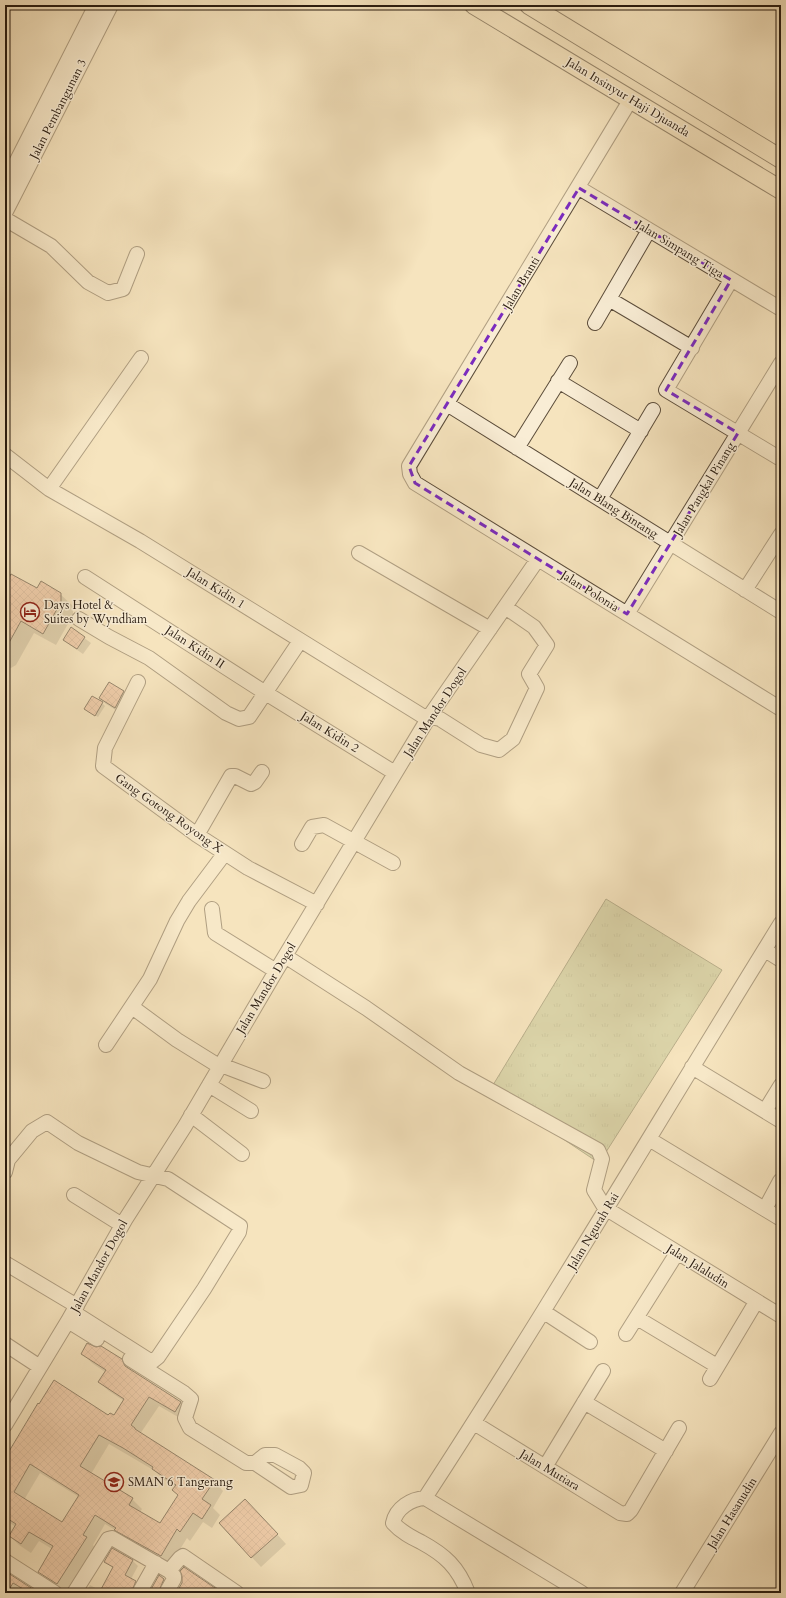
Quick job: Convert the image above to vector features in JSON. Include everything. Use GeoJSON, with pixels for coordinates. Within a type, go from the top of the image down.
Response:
{"type":"FeatureCollection","features":[{"type":"Feature","properties":{"kind":"main road","name":"Jalan Insinyur Haji Djuanda"},"geometry":{"type":"LineString","coordinates":[[474,5],[781,190]]}},
{"type":"Feature","properties":{"kind":"main road"},"geometry":{"type":"LineString","coordinates":[[529,5],[781,159]]}},
{"type":"Feature","properties":{"kind":"street","name":"Jalan Pembangunan 3"},"geometry":{"type":"LineString","coordinates":[[5,184],[96,5]]}},
{"type":"Feature","properties":{"kind":"street","name":"Jalan Pembangunan 3"},"geometry":{"type":"LineString","coordinates":[[5,213],[111,5]]}},
{"type":"Feature","properties":{"kind":"street","name":"Jalan Branti"},"geometry":{"type":"LineString","coordinates":[[409,466],[631,99]]}},
{"type":"Feature","properties":{"kind":"street","name":"Jalan Simpang Tiga"},"geometry":{"type":"LineString","coordinates":[[578,188],[781,309]]}},
{"type":"Feature","properties":{"kind":"street"},"geometry":{"type":"LineString","coordinates":[[5,219],[51,246],[88,282],[108,293],[123,289],[137,254]]}},
{"type":"Feature","properties":{"kind":"street"},"geometry":{"type":"LineString","coordinates":[[595,323],[649,230]]}},
{"type":"Feature","properties":{"kind":"street"},"geometry":{"type":"LineString","coordinates":[[731,280],[666,390],[779,458]]}},
{"type":"Feature","properties":{"kind":"street"},"geometry":{"type":"LineString","coordinates":[[609,299],[692,348]]}},
{"type":"Feature","properties":{"kind":"street"},"geometry":{"type":"LineString","coordinates":[[49,489],[141,358]]}},
{"type":"Feature","properties":{"kind":"street"},"geometry":{"type":"LineString","coordinates":[[517,448],[570,362]]}},
{"type":"Feature","properties":{"kind":"street","name":"Jalan Pangkal Pinang"},"geometry":{"type":"LineString","coordinates":[[627,614],[781,363]]}},
{"type":"Feature","properties":{"kind":"street"},"geometry":{"type":"LineString","coordinates":[[558,381],[641,431]]}},
{"type":"Feature","properties":{"kind":"street","name":"Jalan Blang Bintang"},"geometry":{"type":"LineString","coordinates":[[447,404],[781,612]]}},
{"type":"Feature","properties":{"kind":"street"},"geometry":{"type":"LineString","coordinates":[[600,499],[653,410]]}},
{"type":"Feature","properties":{"kind":"street","name":"Jalan Kidin 1"},"geometry":{"type":"LineString","coordinates":[[5,455],[49,489],[140,541],[421,715],[440,719],[481,745],[499,750],[513,739],[537,688],[529,674],[547,645],[534,627],[505,607]]}},
{"type":"Feature","properties":{"kind":"street","name":"Jalan Polonia"},"geometry":{"type":"LineString","coordinates":[[409,466],[410,474],[415,483],[781,709]]}},
{"type":"Feature","properties":{"kind":"street"},"geometry":{"type":"LineString","coordinates":[[745,590],[781,534]]}},
{"type":"Feature","properties":{"kind":"street"},"geometry":{"type":"LineString","coordinates":[[359,553],[490,628]]}},
{"type":"Feature","properties":{"kind":"street","name":"Jalan Mandor Dogol"},"geometry":{"type":"LineString","coordinates":[[5,1425],[73,1313],[122,1224],[155,1175],[192,1115],[276,971],[429,717],[538,559]]}},
{"type":"Feature","properties":{"kind":"street","name":"Jalan Kidin II"},"geometry":{"type":"LineString","coordinates":[[85,577],[264,692]]}},
{"type":"Feature","properties":{"kind":"street"},"geometry":{"type":"LineString","coordinates":[[79,619],[149,658],[226,713],[239,719],[248,717],[300,640]]}},
{"type":"Feature","properties":{"kind":"street","name":"Gang Gotong Royong X"},"geometry":{"type":"LineString","coordinates":[[138,682],[104,748],[103,766],[197,835],[248,868],[317,904]]}},
{"type":"Feature","properties":{"kind":"street","name":"Jalan Kidin 2"},"geometry":{"type":"LineString","coordinates":[[264,692],[396,773]]}},
{"type":"Feature","properties":{"kind":"street"},"geometry":{"type":"LineString","coordinates":[[197,835],[231,776],[235,776],[251,784],[255,782],[262,772]]}},
{"type":"Feature","properties":{"kind":"street"},"geometry":{"type":"LineString","coordinates":[[302,844],[312,827],[324,825],[392,863]]}},
{"type":"Feature","properties":{"kind":"street"},"geometry":{"type":"LineString","coordinates":[[106,1045],[150,979],[177,921],[189,901],[225,853]]}},
{"type":"Feature","properties":{"kind":"street"},"geometry":{"type":"LineString","coordinates":[[212,909],[215,933],[276,971]]}},
{"type":"Feature","properties":{"kind":"street","name":"Jalan Ngurah Rai"},"geometry":{"type":"LineString","coordinates":[[425,1498],[544,1312],[611,1212],[649,1139],[781,924]]}},
{"type":"Feature","properties":{"kind":"street"},"geometry":{"type":"LineString","coordinates":[[765,950],[781,960]]}},
{"type":"Feature","properties":{"kind":"street"},"geometry":{"type":"LineString","coordinates":[[285,956],[366,1008],[459,1073],[598,1150],[602,1159],[594,1190],[611,1212]]}},
{"type":"Feature","properties":{"kind":"street"},"geometry":{"type":"LineString","coordinates":[[132,1007],[177,1040],[214,1063],[263,1081]]}},
{"type":"Feature","properties":{"kind":"street"},"geometry":{"type":"LineString","coordinates":[[692,1067],[781,1121]]}},
{"type":"Feature","properties":{"kind":"street"},"geometry":{"type":"LineString","coordinates":[[209,1085],[251,1111]]}},
{"type":"Feature","properties":{"kind":"street"},"geometry":{"type":"LineString","coordinates":[[765,1111],[781,1085]]}},
{"type":"Feature","properties":{"kind":"street"},"geometry":{"type":"LineString","coordinates":[[192,1115],[242,1154]]}},
{"type":"Feature","properties":{"kind":"street"},"geometry":{"type":"LineString","coordinates":[[5,1172],[8,1160],[32,1131],[47,1122],[78,1143],[138,1172],[168,1178],[240,1228],[204,1289],[158,1357],[153,1361],[147,1359],[73,1313]]}},
{"type":"Feature","properties":{"kind":"street"},"geometry":{"type":"LineString","coordinates":[[649,1139],[781,1218]]}},
{"type":"Feature","properties":{"kind":"street"},"geometry":{"type":"LineString","coordinates":[[765,1209],[780,1181]]}},
{"type":"Feature","properties":{"kind":"street"},"geometry":{"type":"LineString","coordinates":[[74,1195],[122,1224]]}},
{"type":"Feature","properties":{"kind":"street","name":"Jalan Jalaludin"},"geometry":{"type":"LineString","coordinates":[[611,1212],[781,1316]]}},
{"type":"Feature","properties":{"kind":"street"},"geometry":{"type":"LineString","coordinates":[[626,1334],[677,1253]]}},
{"type":"Feature","properties":{"kind":"street"},"geometry":{"type":"LineString","coordinates":[[5,1263],[191,1399],[185,1418],[190,1428],[246,1463],[255,1463]]}},
{"type":"Feature","properties":{"kind":"street"},"geometry":{"type":"LineString","coordinates":[[710,1379],[756,1302]]}},
{"type":"Feature","properties":{"kind":"street"},"geometry":{"type":"LineString","coordinates":[[544,1312],[590,1342]]}},
{"type":"Feature","properties":{"kind":"street"},"geometry":{"type":"LineString","coordinates":[[637,1318],[717,1366]]}},
{"type":"Feature","properties":{"kind":"street"},"geometry":{"type":"LineString","coordinates":[[5,1344],[40,1367]]}},
{"type":"Feature","properties":{"kind":"street"},"geometry":{"type":"LineString","coordinates":[[545,1467],[603,1371]]}},
{"type":"Feature","properties":{"kind":"street"},"geometry":{"type":"LineString","coordinates":[[584,1402],[666,1451],[679,1428]]}},
{"type":"Feature","properties":{"kind":"street","name":"Jalan Mutiara"},"geometry":{"type":"LineString","coordinates":[[474,1423],[620,1513],[627,1514],[631,1510],[666,1451]]}},
{"type":"Feature","properties":{"kind":"street","name":"Jalan Hasanudin"},"geometry":{"type":"LineString","coordinates":[[682,1593],[781,1433]]}},
{"type":"Feature","properties":{"kind":"street"},"geometry":{"type":"LineString","coordinates":[[468,1593],[458,1572],[449,1561],[436,1550],[399,1530],[393,1523],[399,1510],[408,1502],[415,1499],[425,1498],[582,1593]]}},
{"type":"Feature","properties":{"kind":"street"},"geometry":{"type":"LineString","coordinates":[[74,1593],[108,1539],[112,1538],[156,1563],[174,1576],[174,1579],[166,1593]]}},
{"type":"Feature","properties":{"kind":"street"},"geometry":{"type":"LineString","coordinates":[[169,1571],[183,1556],[237,1593]]}},
{"type":"Feature","properties":{"kind":"street"},"geometry":{"type":"LineString","coordinates":[[5,1561],[56,1593]]}},
{"type":"Feature","properties":{"kind":"street"},"geometry":{"type":"LineString","coordinates":[[139,1593],[156,1563]]}},
{"type":"Feature","properties":{"kind":"highlighted area"},"geometry":{"type":"Polygon","coordinates":[[[579,188],[731,280],[666,390],[738,433],[627,614],[415,483],[409,466],[579,188]]]}},
{"type":"Feature","properties":{"kind":"green space"},"geometry":{"type":"Polygon","coordinates":[[[606,899],[722,970],[599,1163],[490,1090],[606,899]]]}},
{"type":"Feature","properties":{"kind":"building","name":"Days Hotel & Suites by Wyndham"},"geometry":{"type":"Polygon","coordinates":[[[11,574],[37,588],[41,581],[61,593],[61,602],[43,634],[21,621],[5,650],[5,585],[11,574]]]}},
{"type":"Feature","properties":{"kind":"building"},"geometry":{"type":"Polygon","coordinates":[[[71,627],[85,637],[77,649],[63,640],[71,627]]]}},
{"type":"Feature","properties":{"kind":"building"},"geometry":{"type":"Polygon","coordinates":[[[109,682],[124,691],[115,708],[99,698],[109,682]]]}},
{"type":"Feature","properties":{"kind":"building"},"geometry":{"type":"Polygon","coordinates":[[[92,696],[103,702],[95,716],[84,709],[92,696]]]}},
{"type":"Feature","properties":{"kind":"building"},"geometry":{"type":"Polygon","coordinates":[[[87,1343],[96,1347],[101,1346],[122,1359],[125,1366],[181,1402],[175,1412],[149,1397],[131,1425],[215,1480],[202,1499],[211,1505],[202,1519],[193,1513],[180,1532],[177,1529],[161,1556],[114,1530],[116,1528],[95,1515],[83,1535],[87,1537],[57,1584],[38,1572],[53,1546],[29,1532],[21,1544],[9,1536],[16,1524],[5,1517],[5,1458],[38,1403],[39,1404],[54,1380],[108,1415],[110,1413],[114,1415],[124,1399],[98,1382],[106,1370],[81,1354],[87,1343]],[[99,1435],[80,1466],[133,1498],[129,1505],[160,1523],[178,1495],[172,1490],[176,1485],[152,1469],[153,1467],[99,1435]],[[30,1464],[14,1492],[62,1522],[79,1495],[30,1464]]]}},
{"type":"Feature","properties":{"kind":"building"},"geometry":{"type":"Polygon","coordinates":[[[245,1499],[278,1534],[251,1558],[219,1523],[245,1499]]]}},
{"type":"Feature","properties":{"kind":"building"},"geometry":{"type":"Polygon","coordinates":[[[112,1548],[133,1560],[125,1575],[136,1581],[131,1593],[99,1593],[113,1567],[104,1562],[112,1548]]]}},
{"type":"Feature","properties":{"kind":"building"},"geometry":{"type":"Polygon","coordinates":[[[184,1567],[218,1590],[216,1593],[176,1593],[182,1583],[180,1571],[184,1567]]]}},
{"type":"Feature","properties":{"kind":"building"},"geometry":{"type":"Polygon","coordinates":[[[5,1571],[39,1593],[30,1593],[13,1583],[7,1593],[5,1593],[5,1571]]]}},
{"type":"Feature","properties":{"kind":"building"},"geometry":{"type":"Polygon","coordinates":[[[159,1575],[164,1579],[158,1593],[149,1593],[159,1575]]]}},
{"type":"Feature","properties":{"kind":"place","name":"Days Hotel & Suites by Wyndham"},"geometry":{"type":"Point","coordinates":[30,612]}},
{"type":"Feature","properties":{"kind":"place","name":"SMAN 6 Tangerang"},"geometry":{"type":"Point","coordinates":[114,1482]}}]}
